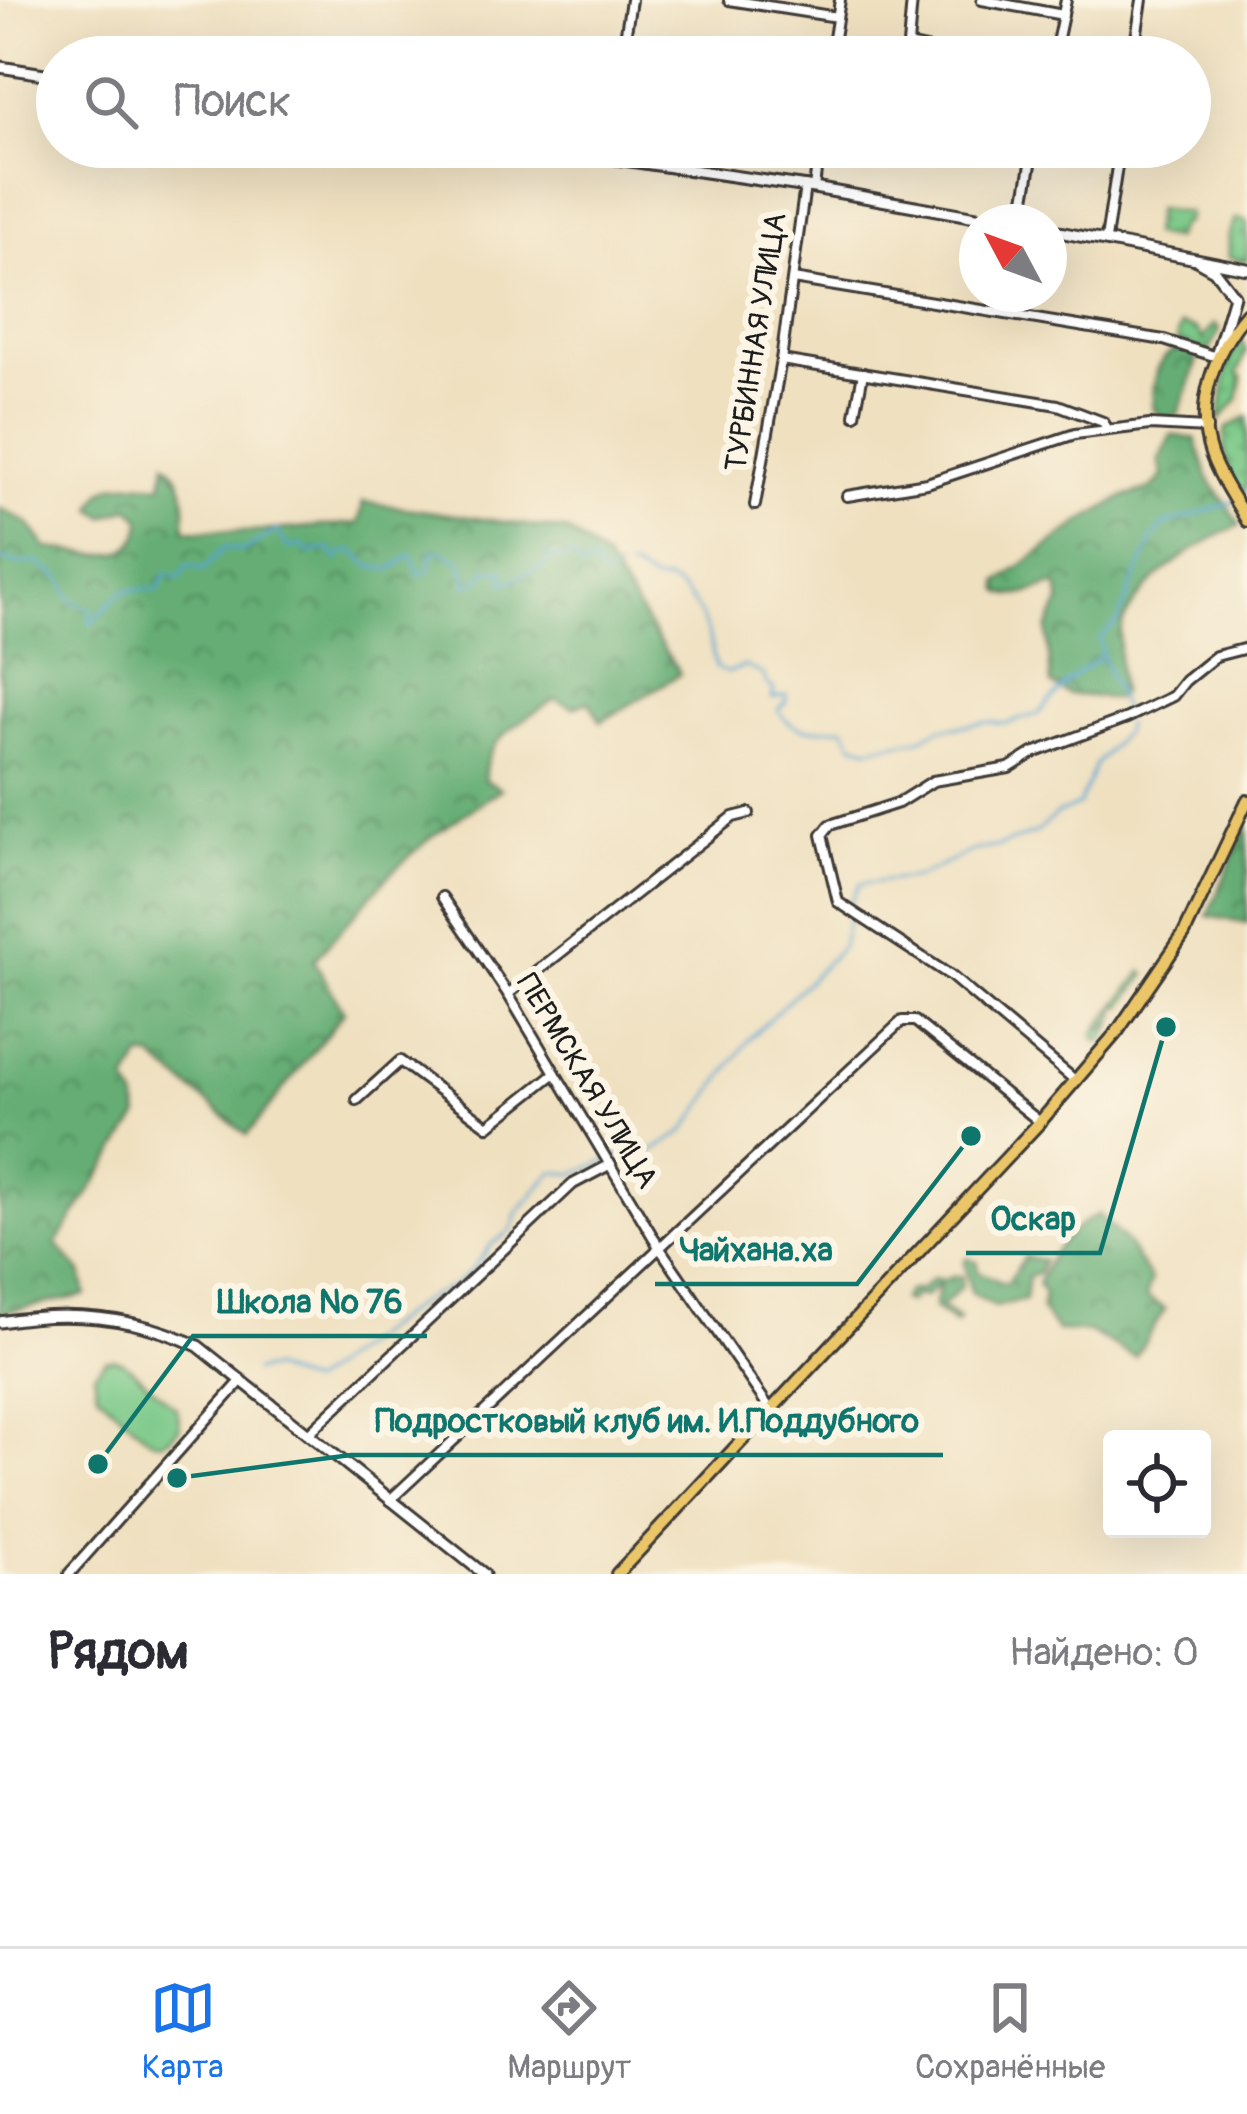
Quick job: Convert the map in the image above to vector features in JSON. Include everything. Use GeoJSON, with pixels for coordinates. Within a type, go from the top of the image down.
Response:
{"type":"FeatureCollection","features":[{"type":"Feature","properties":{"kind":"main road"},"geometry":{"type":"LineString","coordinates":[[1245,517],[1209,448],[1207,428],[1216,357],[1247,313]]}},
{"type":"Feature","properties":{"kind":"main road"},"geometry":{"type":"LineString","coordinates":[[617,1574],[1076,1081],[1160,975],[1247,802]]}},
{"type":"Feature","properties":{"kind":"street"},"geometry":{"type":"LineString","coordinates":[[625,36],[631,0]]}},
{"type":"Feature","properties":{"kind":"street"},"geometry":{"type":"LineString","coordinates":[[729,0],[837,17]]}},
{"type":"Feature","properties":{"kind":"street"},"geometry":{"type":"LineString","coordinates":[[834,36],[840,0]]}},
{"type":"Feature","properties":{"kind":"street"},"geometry":{"type":"LineString","coordinates":[[908,36],[912,0]]}},
{"type":"Feature","properties":{"kind":"street"},"geometry":{"type":"LineString","coordinates":[[982,0],[1063,15]]}},
{"type":"Feature","properties":{"kind":"street"},"geometry":{"type":"LineString","coordinates":[[1058,36],[1066,0]]}},
{"type":"Feature","properties":{"kind":"street"},"geometry":{"type":"LineString","coordinates":[[1136,36],[1142,0]]}},
{"type":"Feature","properties":{"kind":"street"},"geometry":{"type":"LineString","coordinates":[[0,67],[36,73]]}},
{"type":"Feature","properties":{"kind":"street"},"geometry":{"type":"LineString","coordinates":[[700,168],[959,214]]}},
{"type":"Feature","properties":{"kind":"street","name":"ТУРБИННАЯ УЛИЦА"},"geometry":{"type":"LineString","coordinates":[[754,506],[814,168]]}},
{"type":"Feature","properties":{"kind":"street"},"geometry":{"type":"LineString","coordinates":[[1024,204],[1030,168]]}},
{"type":"Feature","properties":{"kind":"street"},"geometry":{"type":"LineString","coordinates":[[1106,239],[1117,168]]}},
{"type":"Feature","properties":{"kind":"street"},"geometry":{"type":"LineString","coordinates":[[1067,233],[1247,269]]}},
{"type":"Feature","properties":{"kind":"street"},"geometry":{"type":"LineString","coordinates":[[793,279],[1164,340],[1216,357],[1234,296],[1214,270],[1182,255]]}},
{"type":"Feature","properties":{"kind":"street"},"geometry":{"type":"LineString","coordinates":[[781,360],[1072,408],[1107,428]]}},
{"type":"Feature","properties":{"kind":"street"},"geometry":{"type":"LineString","coordinates":[[855,416],[863,373]]}},
{"type":"Feature","properties":{"kind":"street"},"geometry":{"type":"LineString","coordinates":[[847,496],[927,483],[1054,440],[1107,428],[1207,428]]}},
{"type":"Feature","properties":{"kind":"street"},"geometry":{"type":"LineString","coordinates":[[1076,1081],[951,976],[838,902],[821,841],[830,825],[898,803],[933,781],[1009,768],[1033,753],[1127,718],[1172,696],[1216,656],[1247,648]]}},
{"type":"Feature","properties":{"kind":"street"},"geometry":{"type":"LineString","coordinates":[[508,994],[734,817],[749,813]]}},
{"type":"Feature","properties":{"kind":"street","name":"ПЕРМСКАЯ УЛИЦА"},"geometry":{"type":"LineString","coordinates":[[442,897],[508,994],[658,1246],[771,1411]]}},
{"type":"Feature","properties":{"kind":"street"},"geometry":{"type":"LineString","coordinates":[[390,1500],[902,1021],[915,1021],[1040,1122]]}},
{"type":"Feature","properties":{"kind":"street"},"geometry":{"type":"LineString","coordinates":[[357,1100],[400,1061],[488,1126],[555,1073]]}},
{"type":"Feature","properties":{"kind":"street"},"geometry":{"type":"LineString","coordinates":[[307,1435],[573,1184],[611,1164]]}},
{"type":"Feature","properties":{"kind":"street"},"geometry":{"type":"LineString","coordinates":[[0,1322],[72,1315],[143,1325],[198,1346],[484,1574]]}},
{"type":"Feature","properties":{"kind":"street"},"geometry":{"type":"LineString","coordinates":[[69,1574],[242,1380]]}},
{"type":"Feature","properties":{"kind":"green space"},"geometry":{"type":"Polygon","coordinates":[[[1156,209],[1188,213],[1174,239],[1152,235],[1156,209]]]}},
{"type":"Feature","properties":{"kind":"green space"},"geometry":{"type":"Polygon","coordinates":[[[1235,219],[1247,221],[1247,262],[1229,257],[1235,219]]]}},
{"type":"Feature","properties":{"kind":"green space"},"geometry":{"type":"Polygon","coordinates":[[[1215,324],[1220,329],[1209,351],[1177,340],[1181,325],[1197,329],[1203,339],[1215,324]]]}},
{"type":"Feature","properties":{"kind":"green space"},"geometry":{"type":"Polygon","coordinates":[[[1241,340],[1246,351],[1238,373],[1242,377],[1238,399],[1219,421],[1228,364],[1241,340]]]}},
{"type":"Feature","properties":{"kind":"green space"},"geometry":{"type":"Polygon","coordinates":[[[1177,350],[1190,351],[1198,360],[1178,415],[1165,419],[1153,408],[1155,382],[1159,366],[1177,350]]]}},
{"type":"Feature","properties":{"kind":"green space"},"geometry":{"type":"Polygon","coordinates":[[[1247,417],[1247,486],[1240,492],[1227,462],[1224,437],[1226,429],[1247,417]]]}},
{"type":"Feature","properties":{"kind":"green space"},"geometry":{"type":"Polygon","coordinates":[[[1172,435],[1195,439],[1208,477],[1240,525],[1175,562],[1135,602],[1120,635],[1121,693],[1115,699],[1068,694],[1051,684],[1047,629],[1060,603],[1059,590],[1055,585],[1013,595],[1000,591],[999,582],[1084,520],[1123,497],[1151,489],[1163,476],[1159,461],[1172,435]]]}},
{"type":"Feature","properties":{"kind":"green space"},"geometry":{"type":"Polygon","coordinates":[[[166,462],[182,485],[185,530],[247,532],[359,523],[363,502],[568,531],[606,560],[680,674],[601,722],[588,701],[573,707],[555,699],[498,742],[490,753],[485,780],[501,789],[431,837],[390,874],[314,960],[344,1012],[247,1135],[152,1057],[141,1057],[127,1083],[139,1116],[56,1244],[81,1272],[86,1295],[0,1313],[0,508],[28,523],[47,548],[120,552],[138,535],[141,518],[129,508],[105,517],[93,509],[98,498],[120,484],[162,485],[166,462]]]}},
{"type":"Feature","properties":{"kind":"green space"},"geometry":{"type":"Polygon","coordinates":[[[1247,824],[1247,923],[1208,916],[1247,824]]]}},
{"type":"Feature","properties":{"kind":"green space"},"geometry":{"type":"Polygon","coordinates":[[[1143,971],[1146,974],[1114,1012],[1117,1015],[1097,1033],[1114,1022],[1103,1040],[1097,1041],[1093,1035],[1143,971]]]}},
{"type":"Feature","properties":{"kind":"green space"},"geometry":{"type":"Polygon","coordinates":[[[1098,1214],[1127,1243],[1151,1280],[1146,1297],[1165,1309],[1135,1357],[1089,1332],[1057,1331],[1041,1310],[1044,1294],[1038,1284],[1048,1261],[1077,1227],[1098,1214]]]}},
{"type":"Feature","properties":{"kind":"green space"},"geometry":{"type":"Polygon","coordinates":[[[1025,1257],[1043,1260],[1038,1274],[1028,1277],[1025,1300],[995,1307],[971,1293],[967,1258],[977,1261],[977,1271],[1006,1284],[1025,1257]]]}},
{"type":"Feature","properties":{"kind":"green space"},"geometry":{"type":"Polygon","coordinates":[[[962,1277],[961,1287],[941,1307],[959,1319],[956,1324],[934,1308],[939,1285],[925,1297],[902,1300],[908,1291],[921,1289],[934,1278],[943,1281],[962,1277]]]}},
{"type":"Feature","properties":{"kind":"green space"},"geometry":{"type":"Polygon","coordinates":[[[115,1359],[177,1409],[180,1427],[170,1438],[149,1439],[97,1392],[94,1373],[106,1360],[115,1359]]]}},
{"type":"Feature","properties":{"kind":"waterway"},"geometry":{"type":"LineString","coordinates":[[628,568],[672,584],[691,600],[707,632],[716,668],[727,673],[745,666],[764,675],[774,689],[772,698],[786,695],[786,703],[778,710],[791,724],[806,729],[844,727],[854,744],[869,748],[920,739],[939,729],[1005,724],[1038,714],[1067,682],[1102,655],[1100,638],[1117,622],[1152,540],[1164,525],[1233,502],[1247,491]]}},
{"type":"Feature","properties":{"kind":"waterway"},"geometry":{"type":"LineString","coordinates":[[0,559],[38,562],[62,579],[71,601],[91,610],[90,624],[123,592],[158,590],[165,575],[180,578],[187,565],[203,570],[224,548],[244,551],[277,530],[288,548],[330,549],[337,560],[341,553],[354,551],[371,567],[392,569],[411,554],[419,575],[430,569],[432,551],[444,552],[462,562],[468,586],[486,570],[504,570],[504,584],[548,564],[548,555],[560,560],[572,557],[584,569],[590,562],[604,577],[618,570]]}},
{"type":"Feature","properties":{"kind":"waterway"},"geometry":{"type":"LineString","coordinates":[[1102,655],[1125,715]]}},
{"type":"Feature","properties":{"kind":"waterway"},"geometry":{"type":"LineString","coordinates":[[849,904],[860,884],[918,877],[974,850],[1037,832],[1057,814],[1079,805],[1095,765],[1124,732],[1125,724]]}},
{"type":"Feature","properties":{"kind":"waterway"},"geometry":{"type":"LineString","coordinates":[[254,1371],[271,1369],[309,1384],[472,1270],[491,1245],[511,1231],[518,1212],[553,1172],[574,1174],[623,1154],[652,1152],[684,1132],[749,1039],[842,947],[849,914]]}},
{"type":"Feature","properties":{"kind":"place","name":"Оскар"},"geometry":{"type":"Point","coordinates":[1166,1027]}},
{"type":"Feature","properties":{"kind":"place","name":"Чайхана.ха"},"geometry":{"type":"Point","coordinates":[971,1136]}},
{"type":"Feature","properties":{"kind":"place","name":"Школа № 76"},"geometry":{"type":"Point","coordinates":[98,1464]}},
{"type":"Feature","properties":{"kind":"place","name":"Подростковый клуб им. И.Поддубного"},"geometry":{"type":"Point","coordinates":[177,1478]}}]}
